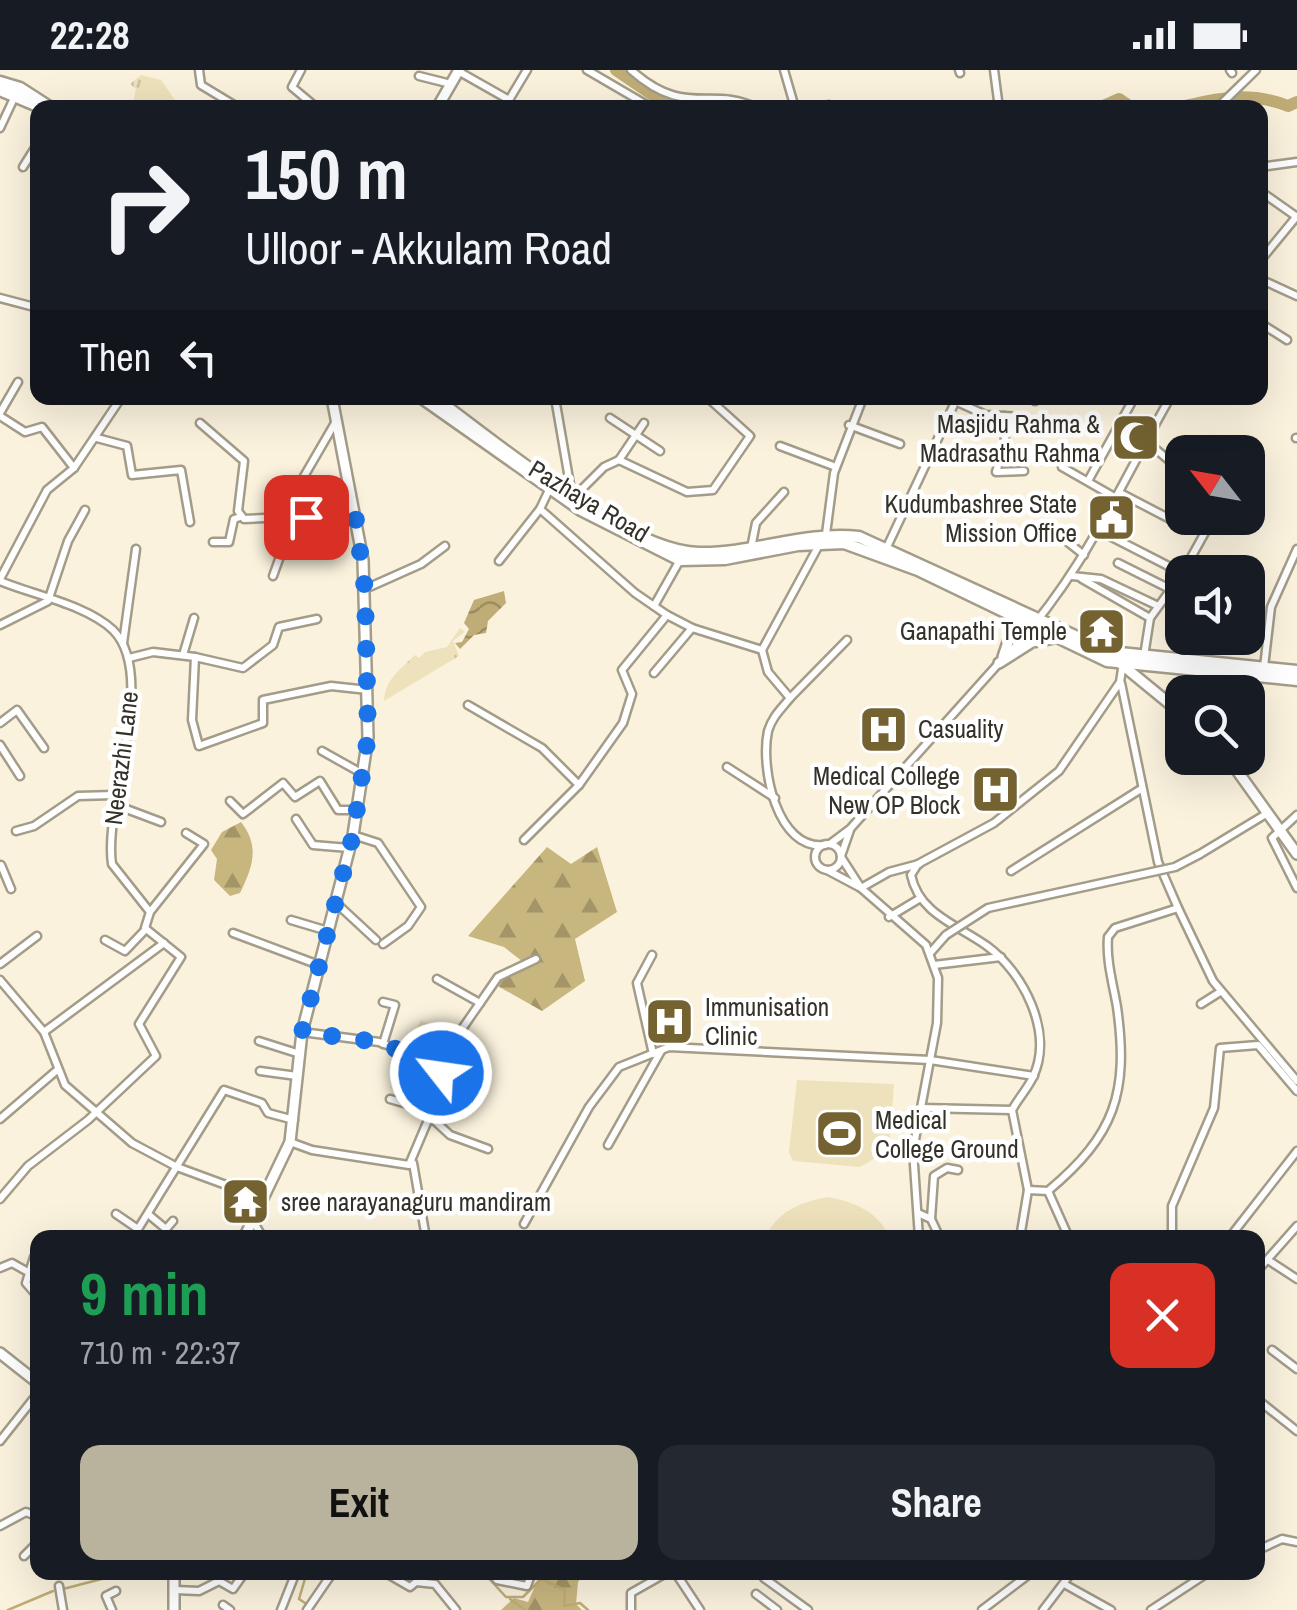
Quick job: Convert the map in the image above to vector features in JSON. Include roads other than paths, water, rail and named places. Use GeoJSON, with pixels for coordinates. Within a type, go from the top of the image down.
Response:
{"type":"FeatureCollection","features":[{"type":"Feature","properties":{"kind":"main road"},"geometry":{"type":"LineString","coordinates":[[443,100],[458,71]]}},
{"type":"Feature","properties":{"kind":"main road"},"geometry":{"type":"LineString","coordinates":[[0,82],[20,88],[39,100]]}},
{"type":"Feature","properties":{"kind":"main road"},"geometry":{"type":"LineString","coordinates":[[0,90],[30,103]]}},
{"type":"Feature","properties":{"kind":"main road"},"geometry":{"type":"LineString","coordinates":[[247,1230],[290,1142],[302,1032],[353,835],[364,774],[370,690],[365,590],[354,505],[333,405]]}},
{"type":"Feature","properties":{"kind":"main road"},"geometry":{"type":"LineString","coordinates":[[432,405],[548,490],[680,560],[752,556],[822,537],[865,548],[1010,616],[1110,652],[1297,680]]}},
{"type":"Feature","properties":{"kind":"main road","name":"Pazhaya Road"},"geometry":{"type":"LineString","coordinates":[[445,405],[571,500],[677,550],[708,553],[822,537],[860,537],[1037,624]]}},
{"type":"Feature","properties":{"kind":"main road"},"geometry":{"type":"LineString","coordinates":[[999,663],[1012,638],[1010,616]]}},
{"type":"Feature","properties":{"kind":"main road"},"geometry":{"type":"LineString","coordinates":[[1037,624],[1054,638],[1120,666],[1165,701]]}},
{"type":"Feature","properties":{"kind":"main road"},"geometry":{"type":"LineString","coordinates":[[999,663],[1032,642],[1054,638]]}},
{"type":"Feature","properties":{"kind":"main road"},"geometry":{"type":"LineString","coordinates":[[1110,652],[1120,666]]}},
{"type":"Feature","properties":{"kind":"main road"},"geometry":{"type":"LineString","coordinates":[[1120,666],[1143,659]]}},
{"type":"Feature","properties":{"kind":"main road"},"geometry":{"type":"LineString","coordinates":[[1264,674],[1297,671]]}},
{"type":"Feature","properties":{"kind":"main road"},"geometry":{"type":"LineString","coordinates":[[1240,775],[1297,854]]}},
{"type":"Feature","properties":{"kind":"main road"},"geometry":{"type":"LineString","coordinates":[[0,1353],[30,1377]]}},
{"type":"Feature","properties":{"kind":"main road"},"geometry":{"type":"LineString","coordinates":[[174,1580],[174,1610]]}},
{"type":"Feature","properties":{"kind":"street"},"geometry":{"type":"LineString","coordinates":[[199,70],[201,85],[223,100]]}},
{"type":"Feature","properties":{"kind":"street"},"geometry":{"type":"LineString","coordinates":[[301,70],[292,88],[307,100]]}},
{"type":"Feature","properties":{"kind":"street"},"geometry":{"type":"LineString","coordinates":[[458,71],[509,100],[526,70]]}},
{"type":"Feature","properties":{"kind":"street"},"geometry":{"type":"LineString","coordinates":[[587,70],[638,100]]}},
{"type":"Feature","properties":{"kind":"street"},"geometry":{"type":"LineString","coordinates":[[631,70],[649,86],[685,100]]}},
{"type":"Feature","properties":{"kind":"street"},"geometry":{"type":"LineString","coordinates":[[784,70],[793,100]]}},
{"type":"Feature","properties":{"kind":"street"},"geometry":{"type":"LineString","coordinates":[[994,70],[998,100]]}},
{"type":"Feature","properties":{"kind":"street"},"geometry":{"type":"LineString","coordinates":[[1225,100],[1256,70]]}},
{"type":"Feature","properties":{"kind":"street"},"geometry":{"type":"LineString","coordinates":[[419,76],[451,84]]}},
{"type":"Feature","properties":{"kind":"street"},"geometry":{"type":"LineString","coordinates":[[0,128],[15,96]]}},
{"type":"Feature","properties":{"kind":"street"},"geometry":{"type":"LineString","coordinates":[[24,167],[30,157]]}},
{"type":"Feature","properties":{"kind":"street"},"geometry":{"type":"LineString","coordinates":[[1268,165],[1297,162]]}},
{"type":"Feature","properties":{"kind":"street"},"geometry":{"type":"LineString","coordinates":[[1268,196],[1297,216],[1294,226],[1268,252]]}},
{"type":"Feature","properties":{"kind":"street"},"geometry":{"type":"LineString","coordinates":[[1268,283],[1297,296]]}},
{"type":"Feature","properties":{"kind":"street"},"geometry":{"type":"LineString","coordinates":[[0,298],[30,306]]}},
{"type":"Feature","properties":{"kind":"street"},"geometry":{"type":"LineString","coordinates":[[1268,328],[1287,340]]}},
{"type":"Feature","properties":{"kind":"street"},"geometry":{"type":"LineString","coordinates":[[18,382],[0,414],[25,432],[42,427],[74,468]]}},
{"type":"Feature","properties":{"kind":"street"},"geometry":{"type":"LineString","coordinates":[[118,405],[74,468],[47,490],[0,580],[112,629],[123,644]]}},
{"type":"Feature","properties":{"kind":"street"},"geometry":{"type":"LineString","coordinates":[[451,409],[454,405]]}},
{"type":"Feature","properties":{"kind":"street"},"geometry":{"type":"LineString","coordinates":[[556,405],[571,500]]}},
{"type":"Feature","properties":{"kind":"street"},"geometry":{"type":"LineString","coordinates":[[619,460],[687,492],[713,490],[750,436],[716,405]]}},
{"type":"Feature","properties":{"kind":"street"},"geometry":{"type":"LineString","coordinates":[[790,698],[768,672],[762,650],[822,537],[836,467],[860,405]]}},
{"type":"Feature","properties":{"kind":"street"},"geometry":{"type":"LineString","coordinates":[[887,547],[953,405]]}},
{"type":"Feature","properties":{"kind":"street"},"geometry":{"type":"LineString","coordinates":[[967,405],[986,415],[1025,417]]}},
{"type":"Feature","properties":{"kind":"street"},"geometry":{"type":"LineString","coordinates":[[1088,481],[1128,405]]}},
{"type":"Feature","properties":{"kind":"street"},"geometry":{"type":"LineString","coordinates":[[860,888],[816,863],[815,856],[850,829],[1037,624],[1100,531],[1166,405]]}},
{"type":"Feature","properties":{"kind":"street"},"geometry":{"type":"LineString","coordinates":[[1004,416],[1004,442],[996,472],[1024,471]]}},
{"type":"Feature","properties":{"kind":"street"},"geometry":{"type":"LineString","coordinates":[[610,418],[660,451]]}},
{"type":"Feature","properties":{"kind":"street"},"geometry":{"type":"LineString","coordinates":[[299,486],[336,422]]}},
{"type":"Feature","properties":{"kind":"street"},"geometry":{"type":"LineString","coordinates":[[200,423],[244,462],[240,517]]}},
{"type":"Feature","properties":{"kind":"street"},"geometry":{"type":"LineString","coordinates":[[571,500],[604,467],[619,460],[644,423]]}},
{"type":"Feature","properties":{"kind":"street"},"geometry":{"type":"LineString","coordinates":[[850,425],[900,444]]}},
{"type":"Feature","properties":{"kind":"street"},"geometry":{"type":"LineString","coordinates":[[97,438],[127,446],[132,476],[181,470],[190,522]]}},
{"type":"Feature","properties":{"kind":"street"},"geometry":{"type":"LineString","coordinates":[[1147,442],[1165,457]]}},
{"type":"Feature","properties":{"kind":"street"},"geometry":{"type":"LineString","coordinates":[[780,446],[836,467]]}},
{"type":"Feature","properties":{"kind":"street"},"geometry":{"type":"LineString","coordinates":[[1062,467],[1165,517]]}},
{"type":"Feature","properties":{"kind":"street"},"geometry":{"type":"LineString","coordinates":[[499,561],[540,508],[548,490]]}},
{"type":"Feature","properties":{"kind":"street"},"geometry":{"type":"LineString","coordinates":[[751,548],[756,523],[784,492]]}},
{"type":"Feature","properties":{"kind":"street"},"geometry":{"type":"LineString","coordinates":[[214,542],[230,542],[234,519],[240,517],[328,515],[354,505]]}},
{"type":"Feature","properties":{"kind":"street"},"geometry":{"type":"LineString","coordinates":[[540,508],[654,606],[692,628],[762,650]]}},
{"type":"Feature","properties":{"kind":"street"},"geometry":{"type":"LineString","coordinates":[[0,625],[48,601],[68,541],[85,510]]}},
{"type":"Feature","properties":{"kind":"street"},"geometry":{"type":"LineString","coordinates":[[273,576],[282,548],[283,519]]}},
{"type":"Feature","properties":{"kind":"street"},"geometry":{"type":"LineString","coordinates":[[1100,531],[1165,564]]}},
{"type":"Feature","properties":{"kind":"street"},"geometry":{"type":"LineString","coordinates":[[1055,532],[1084,555]]}},
{"type":"Feature","properties":{"kind":"street"},"geometry":{"type":"LineString","coordinates":[[365,590],[408,571],[445,546]]}},
{"type":"Feature","properties":{"kind":"street"},"geometry":{"type":"LineString","coordinates":[[123,644],[136,549]]}},
{"type":"Feature","properties":{"kind":"street"},"geometry":{"type":"LineString","coordinates":[[1264,674],[1271,607],[1297,549]]}},
{"type":"Feature","properties":{"kind":"street"},"geometry":{"type":"LineString","coordinates":[[654,606],[680,560]]}},
{"type":"Feature","properties":{"kind":"street"},"geometry":{"type":"LineString","coordinates":[[1118,563],[1165,586]]}},
{"type":"Feature","properties":{"kind":"street"},"geometry":{"type":"LineString","coordinates":[[1072,576],[1150,618]]}},
{"type":"Feature","properties":{"kind":"street"},"geometry":{"type":"LineString","coordinates":[[1082,579],[1101,578],[1156,605]]}},
{"type":"Feature","properties":{"kind":"street"},"geometry":{"type":"LineString","coordinates":[[1143,659],[1150,618],[1165,597]]}},
{"type":"Feature","properties":{"kind":"street"},"geometry":{"type":"LineString","coordinates":[[524,840],[579,785],[623,723],[632,694],[622,670],[668,614]]}},
{"type":"Feature","properties":{"kind":"street"},"geometry":{"type":"LineString","coordinates":[[183,655],[194,618]]}},
{"type":"Feature","properties":{"kind":"street"},"geometry":{"type":"LineString","coordinates":[[128,658],[154,652],[243,668],[272,645],[280,627],[317,619]]}},
{"type":"Feature","properties":{"kind":"street"},"geometry":{"type":"LineString","coordinates":[[654,672],[692,628]]}},
{"type":"Feature","properties":{"kind":"street"},"geometry":{"type":"LineString","coordinates":[[827,844],[809,847],[799,842],[775,798],[766,744],[772,721],[847,640]]}},
{"type":"Feature","properties":{"kind":"street","name":"Neerazhi Lane"},"geometry":{"type":"LineString","coordinates":[[123,644],[128,658],[128,729],[114,800],[112,864],[150,912]]}},
{"type":"Feature","properties":{"kind":"street"},"geometry":{"type":"LineString","coordinates":[[194,657],[192,720],[199,746],[263,723],[263,700],[331,686],[370,690]]}},
{"type":"Feature","properties":{"kind":"street"},"geometry":{"type":"LineString","coordinates":[[1120,666],[1140,790],[1158,862],[1220,992],[1297,1081]]}},
{"type":"Feature","properties":{"kind":"street"},"geometry":{"type":"LineString","coordinates":[[860,888],[879,876],[919,864],[994,823],[1059,772],[1120,682]]}},
{"type":"Feature","properties":{"kind":"street"},"geometry":{"type":"LineString","coordinates":[[468,704],[542,748],[579,785]]}},
{"type":"Feature","properties":{"kind":"street"},"geometry":{"type":"LineString","coordinates":[[0,723],[17,710],[44,748]]}},
{"type":"Feature","properties":{"kind":"street"},"geometry":{"type":"LineString","coordinates":[[0,745],[20,776]]}},
{"type":"Feature","properties":{"kind":"street"},"geometry":{"type":"LineString","coordinates":[[322,751],[354,773],[364,774]]}},
{"type":"Feature","properties":{"kind":"street"},"geometry":{"type":"LineString","coordinates":[[727,767],[775,798]]}},
{"type":"Feature","properties":{"kind":"street"},"geometry":{"type":"LineString","coordinates":[[230,801],[243,814],[283,783],[295,797],[320,781],[338,810],[355,810]]}},
{"type":"Feature","properties":{"kind":"street"},"geometry":{"type":"LineString","coordinates":[[1010,871],[1140,790]]}},
{"type":"Feature","properties":{"kind":"street"},"geometry":{"type":"LineString","coordinates":[[16,831],[34,826],[78,796],[114,800],[161,822]]}},
{"type":"Feature","properties":{"kind":"street"},"geometry":{"type":"LineString","coordinates":[[931,952],[946,935],[988,908],[1175,867],[1266,814]]}},
{"type":"Feature","properties":{"kind":"street"},"geometry":{"type":"LineString","coordinates":[[1297,814],[1272,838],[1272,846],[1297,888]]}},
{"type":"Feature","properties":{"kind":"street"},"geometry":{"type":"LineString","coordinates":[[296,819],[313,845],[349,848]]}},
{"type":"Feature","properties":{"kind":"street"},"geometry":{"type":"LineString","coordinates":[[827,870],[837,866],[850,829]]}},
{"type":"Feature","properties":{"kind":"street"},"geometry":{"type":"LineString","coordinates":[[105,940],[125,951],[146,930],[150,912],[204,844],[186,833]]}},
{"type":"Feature","properties":{"kind":"street"},"geometry":{"type":"LineString","coordinates":[[334,902],[380,942],[408,926],[421,907],[378,843],[353,835]]}},
{"type":"Feature","properties":{"kind":"street"},"geometry":{"type":"LineString","coordinates":[[827,844],[841,856],[860,888],[931,952],[938,1023],[913,1150],[918,1230]]}},
{"type":"Feature","properties":{"kind":"street"},"geometry":{"type":"LineString","coordinates":[[11,889],[1,865],[15,864]]}},
{"type":"Feature","properties":{"kind":"street"},"geometry":{"type":"LineString","coordinates":[[919,864],[911,875],[919,899],[1001,957],[1036,1016],[1039,1052],[1034,1076],[1012,1110],[1028,1190],[1021,1230]]}},
{"type":"Feature","properties":{"kind":"street"},"geometry":{"type":"LineString","coordinates":[[889,916],[919,899]]}},
{"type":"Feature","properties":{"kind":"street"},"geometry":{"type":"LineString","coordinates":[[1028,1190],[1048,1192],[1088,1157],[1107,1127],[1120,1083],[1120,1033],[1108,938],[1115,928],[1178,908]]}},
{"type":"Feature","properties":{"kind":"street"},"geometry":{"type":"LineString","coordinates":[[291,920],[328,931]]}},
{"type":"Feature","properties":{"kind":"street"},"geometry":{"type":"LineString","coordinates":[[0,1198],[28,1166],[156,1056],[153,1044],[139,1030],[180,961],[146,930]]}},
{"type":"Feature","properties":{"kind":"street"},"geometry":{"type":"LineString","coordinates":[[233,933],[320,965]]}},
{"type":"Feature","properties":{"kind":"street"},"geometry":{"type":"LineString","coordinates":[[0,964],[37,936]]}},
{"type":"Feature","properties":{"kind":"street"},"geometry":{"type":"LineString","coordinates":[[44,1032],[164,943]]}},
{"type":"Feature","properties":{"kind":"street"},"geometry":{"type":"LineString","coordinates":[[608,1145],[657,1052],[637,983],[652,955]]}},
{"type":"Feature","properties":{"kind":"street"},"geometry":{"type":"LineString","coordinates":[[934,965],[1001,957]]}},
{"type":"Feature","properties":{"kind":"street"},"geometry":{"type":"LineString","coordinates":[[425,1230],[413,1162],[432,1113],[442,1067],[498,976],[536,959]]}},
{"type":"Feature","properties":{"kind":"street"},"geometry":{"type":"LineString","coordinates":[[436,979],[454,985],[480,1003]]}},
{"type":"Feature","properties":{"kind":"street"},"geometry":{"type":"LineString","coordinates":[[0,980],[44,1032],[56,1071],[95,1112],[132,1142],[176,1167],[226,1185],[241,1200],[258,1230]]}},
{"type":"Feature","properties":{"kind":"street"},"geometry":{"type":"LineString","coordinates":[[1200,1004],[1220,992]]}},
{"type":"Feature","properties":{"kind":"street"},"geometry":{"type":"LineString","coordinates":[[383,1002],[395,1005],[383,1044]]}},
{"type":"Feature","properties":{"kind":"street"},"geometry":{"type":"LineString","coordinates":[[302,1032],[383,1044],[442,1067]]}},
{"type":"Feature","properties":{"kind":"street"},"geometry":{"type":"LineString","coordinates":[[259,1041],[300,1054]]}},
{"type":"Feature","properties":{"kind":"street"},"geometry":{"type":"LineString","coordinates":[[1172,1230],[1172,1206],[1214,1108],[1220,1048],[1258,1044],[1297,1091]]}},
{"type":"Feature","properties":{"kind":"street"},"geometry":{"type":"LineString","coordinates":[[524,1224],[589,1107],[619,1068],[669,1048],[930,1060],[1034,1076]]}},
{"type":"Feature","properties":{"kind":"street"},"geometry":{"type":"LineString","coordinates":[[0,1119],[56,1071]]}},
{"type":"Feature","properties":{"kind":"street"},"geometry":{"type":"LineString","coordinates":[[260,1071],[299,1076]]}},
{"type":"Feature","properties":{"kind":"street"},"geometry":{"type":"LineString","coordinates":[[116,1214],[138,1229],[224,1090],[262,1103],[268,1113],[295,1120]]}},
{"type":"Feature","properties":{"kind":"street"},"geometry":{"type":"LineString","coordinates":[[390,1099],[432,1113],[450,1135],[488,1149]]}},
{"type":"Feature","properties":{"kind":"street"},"geometry":{"type":"LineString","coordinates":[[921,1108],[1012,1110]]}},
{"type":"Feature","properties":{"kind":"street"},"geometry":{"type":"LineString","coordinates":[[290,1142],[402,1167],[413,1162]]}},
{"type":"Feature","properties":{"kind":"street"},"geometry":{"type":"LineString","coordinates":[[1235,1230],[1297,1150]]}},
{"type":"Feature","properties":{"kind":"street"},"geometry":{"type":"LineString","coordinates":[[936,1230],[931,1220],[934,1176],[947,1168],[958,1170]]}},
{"type":"Feature","properties":{"kind":"street"},"geometry":{"type":"LineString","coordinates":[[1048,1192],[1065,1230]]}},
{"type":"Feature","properties":{"kind":"street"},"geometry":{"type":"LineString","coordinates":[[917,1212],[931,1220]]}},
{"type":"Feature","properties":{"kind":"street"},"geometry":{"type":"LineString","coordinates":[[148,1214],[166,1229],[174,1221]]}},
{"type":"Feature","properties":{"kind":"street"},"geometry":{"type":"LineString","coordinates":[[1265,1263],[1297,1226]]}},
{"type":"Feature","properties":{"kind":"street"},"geometry":{"type":"LineString","coordinates":[[1268,1260],[1297,1279]]}},
{"type":"Feature","properties":{"kind":"street"},"geometry":{"type":"LineString","coordinates":[[0,1268],[12,1263],[28,1272]]}},
{"type":"Feature","properties":{"kind":"street"},"geometry":{"type":"LineString","coordinates":[[30,1267],[26,1283],[30,1288]]}},
{"type":"Feature","properties":{"kind":"street"},"geometry":{"type":"LineString","coordinates":[[1272,1350],[1297,1369]]}},
{"type":"Feature","properties":{"kind":"street"},"geometry":{"type":"LineString","coordinates":[[0,1441],[30,1403]]}},
{"type":"Feature","properties":{"kind":"street"},"geometry":{"type":"LineString","coordinates":[[1265,1406],[1297,1431]]}},
{"type":"Feature","properties":{"kind":"street"},"geometry":{"type":"LineString","coordinates":[[0,1526],[30,1513]]}},
{"type":"Feature","properties":{"kind":"street"},"geometry":{"type":"LineString","coordinates":[[1265,1546],[1282,1538],[1297,1542]]}},
{"type":"Feature","properties":{"kind":"street"},"geometry":{"type":"LineString","coordinates":[[24,1556],[30,1550]]}},
{"type":"Feature","properties":{"kind":"street"},"geometry":{"type":"LineString","coordinates":[[175,1590],[198,1591],[218,1581],[233,1588],[238,1580]]}},
{"type":"Feature","properties":{"kind":"street"},"geometry":{"type":"LineString","coordinates":[[281,1610],[293,1580]]}},
{"type":"Feature","properties":{"kind":"street"},"geometry":{"type":"LineString","coordinates":[[307,1610],[328,1580]]}},
{"type":"Feature","properties":{"kind":"street"},"geometry":{"type":"LineString","coordinates":[[399,1580],[410,1586],[435,1584],[456,1610]]}},
{"type":"Feature","properties":{"kind":"street"},"geometry":{"type":"LineString","coordinates":[[496,1580],[527,1586],[529,1580]]}},
{"type":"Feature","properties":{"kind":"street"},"geometry":{"type":"LineString","coordinates":[[631,1610],[631,1593],[656,1580]]}},
{"type":"Feature","properties":{"kind":"street"},"geometry":{"type":"LineString","coordinates":[[677,1580],[700,1610]]}},
{"type":"Feature","properties":{"kind":"street"},"geometry":{"type":"LineString","coordinates":[[767,1580],[808,1610]]}},
{"type":"Feature","properties":{"kind":"street"},"geometry":{"type":"LineString","coordinates":[[982,1610],[1021,1580]]}},
{"type":"Feature","properties":{"kind":"street"},"geometry":{"type":"LineString","coordinates":[[1043,1610],[1068,1580]]}},
{"type":"Feature","properties":{"kind":"street"},"geometry":{"type":"LineString","coordinates":[[1151,1610],[1198,1580]]}},
{"type":"Feature","properties":{"kind":"street"},"geometry":{"type":"LineString","coordinates":[[1066,1584],[1111,1610]]}},
{"type":"Feature","properties":{"kind":"street"},"geometry":{"type":"LineString","coordinates":[[59,1586],[63,1610]]}},
{"type":"Feature","properties":{"kind":"street"},"geometry":{"type":"LineString","coordinates":[[112,1610],[106,1596],[116,1592]]}},
{"type":"Feature","properties":{"kind":"street"},"geometry":{"type":"LineString","coordinates":[[756,1594],[777,1610]]}},
{"type":"Feature","properties":{"kind":"water"},"geometry":{"type":"Polygon","coordinates":[[[504,591],[506,603],[488,621],[486,633],[474,635],[460,649],[455,643],[462,642],[469,629],[464,623],[474,600],[504,591]]]}},
{"type":"Feature","properties":{"kind":"waterway"},"geometry":{"type":"LineString","coordinates":[[616,70],[660,100]]}},
{"type":"Feature","properties":{"kind":"waterway"},"geometry":{"type":"LineString","coordinates":[[1117,100],[1120,100]]}},
{"type":"Feature","properties":{"kind":"waterway"},"geometry":{"type":"LineString","coordinates":[[1214,100],[1267,100]]}},
{"type":"Feature","properties":{"kind":"waterway"},"geometry":{"type":"LineString","coordinates":[[1268,100],[1288,106],[1297,102]]}},
{"type":"Feature","properties":{"kind":"waterway"},"geometry":{"type":"LineString","coordinates":[[63,1589],[98,1580]]}},
{"type":"Feature","properties":{"kind":"waterway"},"geometry":{"type":"LineString","coordinates":[[305,1580],[299,1599],[308,1605]]}},
{"type":"Feature","properties":{"kind":"waterway"},"geometry":{"type":"LineString","coordinates":[[490,1580],[506,1597],[523,1597],[540,1580]]}},
{"type":"Feature","properties":{"kind":"waterway"},"geometry":{"type":"LineString","coordinates":[[543,1580],[565,1590],[564,1606],[580,1603],[588,1610]]}},
{"type":"Feature","properties":{"kind":"waterway"},"geometry":{"type":"LineString","coordinates":[[8,1610],[53,1591]]}},
{"type":"Feature","properties":{"kind":"waterway"},"geometry":{"type":"LineString","coordinates":[[510,1599],[525,1610]]}},
{"type":"Feature","properties":{"kind":"place","name":"Masjidu Rahma & Madrasathu Rahma"},"geometry":{"type":"Point","coordinates":[1135,438]}},
{"type":"Feature","properties":{"kind":"place","name":"Kudumbashree State Mission Office"},"geometry":{"type":"Point","coordinates":[1112,518]}},
{"type":"Feature","properties":{"kind":"place","name":"Ganapathi Temple"},"geometry":{"type":"Point","coordinates":[1102,631]}},
{"type":"Feature","properties":{"kind":"place","name":"Casuality"},"geometry":{"type":"Point","coordinates":[883,729]}},
{"type":"Feature","properties":{"kind":"place","name":"Medical College New OP Block"},"geometry":{"type":"Point","coordinates":[995,790]}},
{"type":"Feature","properties":{"kind":"place","name":"Immunisation Clinic"},"geometry":{"type":"Point","coordinates":[670,1021]}},
{"type":"Feature","properties":{"kind":"place","name":"Medical College Ground"},"geometry":{"type":"Point","coordinates":[840,1134]}},
{"type":"Feature","properties":{"kind":"place","name":"sree narayanaguru mandiram"},"geometry":{"type":"Point","coordinates":[246,1202]}}]}
